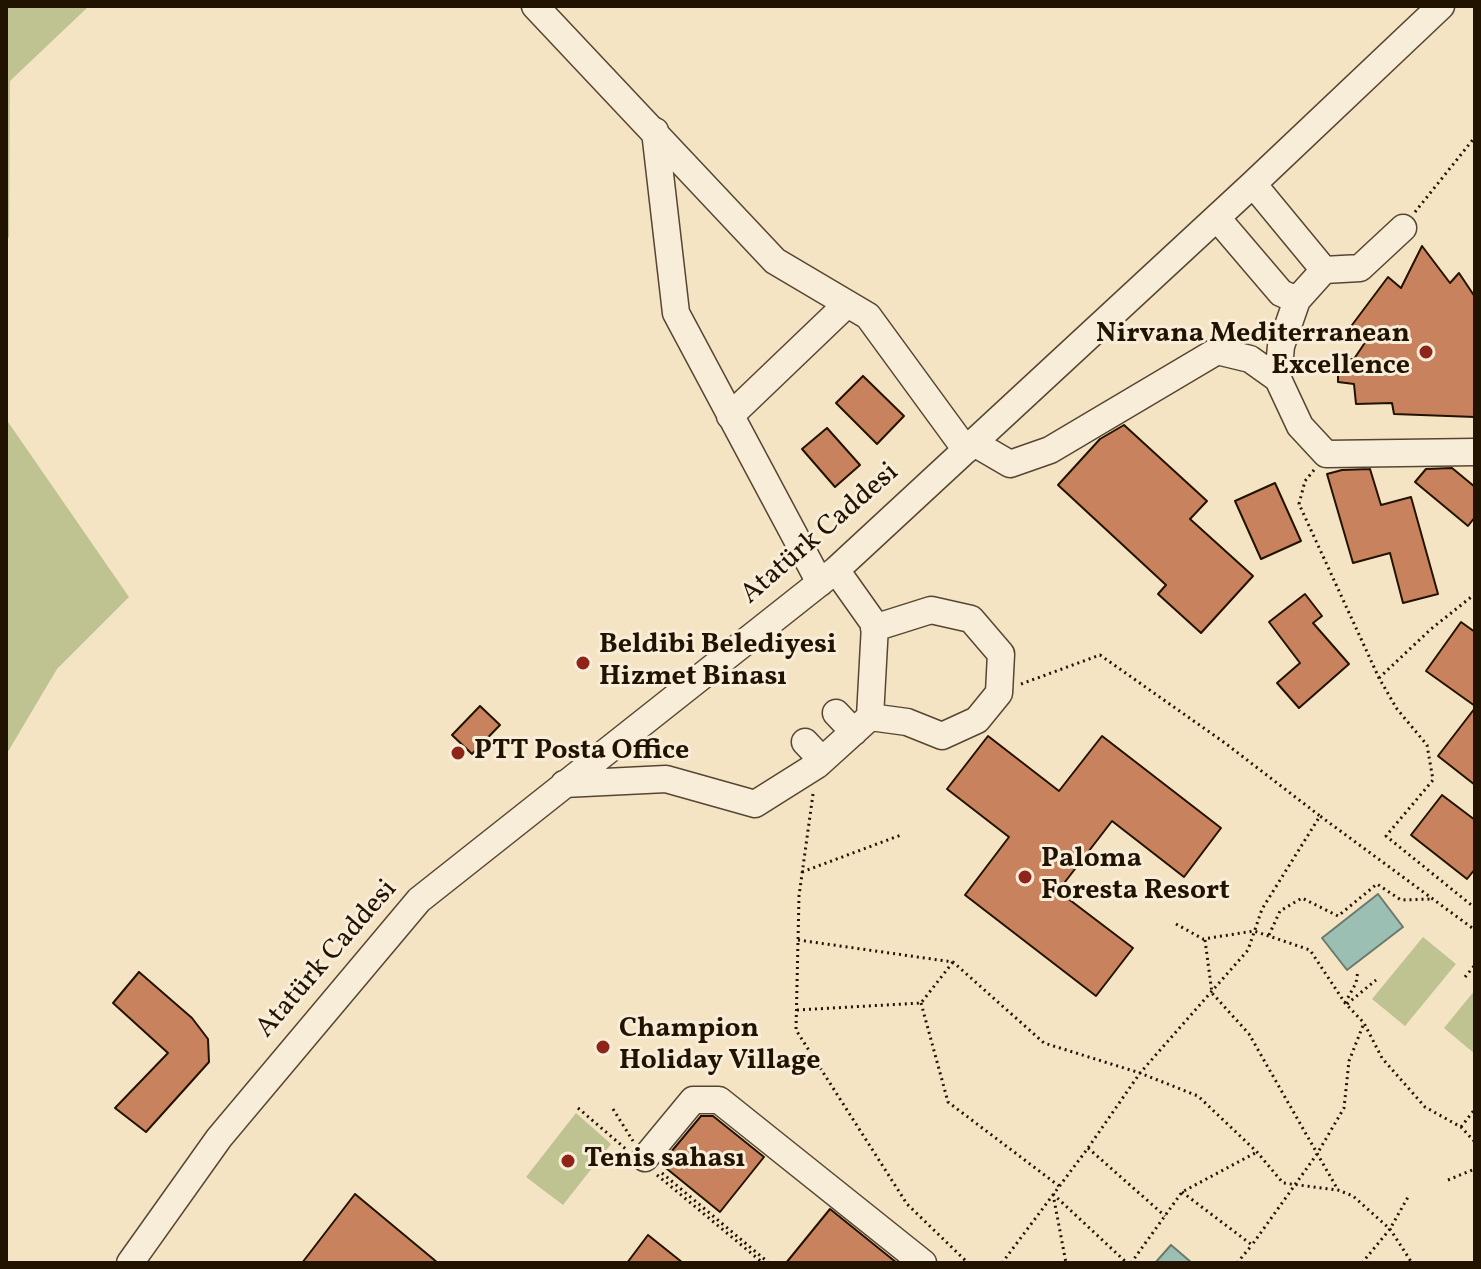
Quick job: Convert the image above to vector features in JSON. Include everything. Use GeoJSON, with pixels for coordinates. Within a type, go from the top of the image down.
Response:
{"type":"FeatureCollection","features":[{"type":"Feature","properties":{"kind":"street"},"geometry":{"type":"LineString","coordinates":[[535,6],[775,261],[868,316],[970,446],[1010,464],[1050,450],[1217,351],[1250,359],[1278,379],[1300,426],[1326,454],[1475,452]]}},
{"type":"Feature","properties":{"kind":"street","name":"Atatürk Caddesi"},"geometry":{"type":"LineString","coordinates":[[130,1263],[219,1138],[419,900],[828,576],[1217,218],[1441,6]]}},
{"type":"Feature","properties":{"kind":"street"},"geometry":{"type":"LineString","coordinates":[[655,131],[676,313],[730,416],[828,576],[874,628]]}},
{"type":"Feature","properties":{"kind":"street"},"geometry":{"type":"LineString","coordinates":[[1253,184],[1324,270]]}},
{"type":"Feature","properties":{"kind":"street"},"geometry":{"type":"LineString","coordinates":[[1217,218],[1281,293],[1297,300]]}},
{"type":"Feature","properties":{"kind":"street"},"geometry":{"type":"LineString","coordinates":[[1278,379],[1281,346],[1297,300],[1324,270],[1360,268],[1403,228]]}},
{"type":"Feature","properties":{"kind":"street"},"geometry":{"type":"LineString","coordinates":[[730,416],[847,304]]}},
{"type":"Feature","properties":{"kind":"street"},"geometry":{"type":"LineString","coordinates":[[853,721],[907,722],[942,736],[977,720],[999,693],[1001,654],[971,619],[931,610],[874,628]]}},
{"type":"Feature","properties":{"kind":"street"},"geometry":{"type":"LineString","coordinates":[[564,784],[666,779],[755,804],[853,721],[874,628]]}},
{"type":"Feature","properties":{"kind":"street"},"geometry":{"type":"LineString","coordinates":[[642,1161],[693,1100],[719,1100],[923,1263]]}},
{"type":"Feature","properties":{"kind":"path"},"geometry":{"type":"LineString","coordinates":[[1403,228],[1475,137]]}},
{"type":"Feature","properties":{"kind":"path"},"geometry":{"type":"LineString","coordinates":[[1326,454],[1305,481],[1299,504],[1379,678],[1397,709],[1427,745],[1433,780],[1386,836],[1475,908]]}},
{"type":"Feature","properties":{"kind":"path"},"geometry":{"type":"LineString","coordinates":[[1379,678],[1431,629],[1475,594]]}},
{"type":"Feature","properties":{"kind":"path"},"geometry":{"type":"LineString","coordinates":[[999,693],[1100,655],[1225,743],[1475,930]]}},
{"type":"Feature","properties":{"kind":"path"},"geometry":{"type":"LineString","coordinates":[[815,756],[802,872],[796,1030],[907,1204],[968,1263]]}},
{"type":"Feature","properties":{"kind":"path"},"geometry":{"type":"LineString","coordinates":[[1002,1263],[1140,1073],[1248,950],[1262,909],[1320,816]]}},
{"type":"Feature","properties":{"kind":"path"},"geometry":{"type":"LineString","coordinates":[[802,872],[901,835]]}},
{"type":"Feature","properties":{"kind":"path"},"geometry":{"type":"LineString","coordinates":[[1269,935],[1280,911],[1302,898],[1338,916],[1377,884],[1401,900],[1433,899]]}},
{"type":"Feature","properties":{"kind":"path"},"geometry":{"type":"LineString","coordinates":[[1176,924],[1205,939],[1254,931],[1310,950],[1346,1003],[1364,1023],[1382,1058],[1425,1107],[1461,1127],[1475,1142]]}},
{"type":"Feature","properties":{"kind":"path"},"geometry":{"type":"LineString","coordinates":[[1205,939],[1212,993],[1249,1034],[1338,1190]]}},
{"type":"Feature","properties":{"kind":"path"},"geometry":{"type":"LineString","coordinates":[[798,940],[953,962],[1044,1043],[1140,1073],[1198,1096],[1257,1152],[1283,1183],[1338,1190],[1353,1196],[1390,1229],[1412,1263]]}},
{"type":"Feature","properties":{"kind":"path"},"geometry":{"type":"LineString","coordinates":[[797,1010],[921,1003],[953,962]]}},
{"type":"Feature","properties":{"kind":"path"},"geometry":{"type":"LineString","coordinates":[[1465,977],[1475,965]]}},
{"type":"Feature","properties":{"kind":"path"},"geometry":{"type":"LineString","coordinates":[[1346,1003],[1356,983],[1358,970]]}},
{"type":"Feature","properties":{"kind":"path"},"geometry":{"type":"LineString","coordinates":[[1346,1003],[1376,980]]}},
{"type":"Feature","properties":{"kind":"path"},"geometry":{"type":"LineString","coordinates":[[921,1003],[948,1102],[1059,1186]]}},
{"type":"Feature","properties":{"kind":"path"},"geometry":{"type":"LineString","coordinates":[[1237,1263],[1317,1154],[1344,1108],[1349,1061],[1364,1023]]}},
{"type":"Feature","properties":{"kind":"path"},"geometry":{"type":"LineString","coordinates":[[578,1108],[763,1263]]}},
{"type":"Feature","properties":{"kind":"path"},"geometry":{"type":"LineString","coordinates":[[613,1109],[642,1161],[769,1263]]}},
{"type":"Feature","properties":{"kind":"path"},"geometry":{"type":"LineString","coordinates":[[1461,1127],[1475,1109]]}},
{"type":"Feature","properties":{"kind":"path"},"geometry":{"type":"LineString","coordinates":[[1088,1148],[1165,1216]]}},
{"type":"Feature","properties":{"kind":"path"},"geometry":{"type":"LineString","coordinates":[[1053,1194],[1129,1263],[1182,1192],[1257,1152]]}},
{"type":"Feature","properties":{"kind":"path"},"geometry":{"type":"LineString","coordinates":[[1448,1180],[1475,1169]]}},
{"type":"Feature","properties":{"kind":"path"},"geometry":{"type":"LineString","coordinates":[[1182,1192],[1252,1245]]}},
{"type":"Feature","properties":{"kind":"path"},"geometry":{"type":"LineString","coordinates":[[1053,1194],[1066,1263]]}},
{"type":"Feature","properties":{"kind":"path"},"geometry":{"type":"LineString","coordinates":[[1362,1263],[1390,1229],[1408,1197]]}},
{"type":"Feature","properties":{"kind":"green space"},"geometry":{"type":"Polygon","coordinates":[[[6,6],[89,6],[10,81],[9,237],[6,241],[6,6]]]}},
{"type":"Feature","properties":{"kind":"green space"},"geometry":{"type":"Polygon","coordinates":[[[6,419],[129,597],[57,669],[6,755],[6,419]]]}},
{"type":"Feature","properties":{"kind":"green space"},"geometry":{"type":"Polygon","coordinates":[[[1423,937],[1456,964],[1405,1026],[1372,999],[1423,937]]]}},
{"type":"Feature","properties":{"kind":"green space"},"geometry":{"type":"Polygon","coordinates":[[[1475,990],[1475,1054],[1444,1028],[1475,990]]]}},
{"type":"Feature","properties":{"kind":"green space","name":"Tenis sahası"},"geometry":{"type":"Polygon","coordinates":[[[576,1113],[611,1144],[563,1205],[526,1177],[576,1113]]]}},
{"type":"Feature","properties":{"kind":"water"},"geometry":{"type":"Polygon","coordinates":[[[1378,894],[1403,927],[1347,970],[1322,938],[1378,894]]]}},
{"type":"Feature","properties":{"kind":"water"},"geometry":{"type":"Polygon","coordinates":[[[1171,1245],[1192,1263],[1155,1263],[1171,1245]]]}},
{"type":"Feature","properties":{"kind":"building"},"geometry":{"type":"Polygon","coordinates":[[[1422,246],[1450,283],[1459,273],[1475,297],[1475,417],[1394,414],[1392,403],[1356,404],[1354,384],[1338,382],[1338,359],[1354,359],[1368,338],[1352,325],[1388,277],[1401,288],[1422,246]]]}},
{"type":"Feature","properties":{"kind":"building"},"geometry":{"type":"Polygon","coordinates":[[[863,376],[904,416],[877,444],[836,403],[863,376]]]}},
{"type":"Feature","properties":{"kind":"building"},"geometry":{"type":"Polygon","coordinates":[[[1124,425],[1207,501],[1190,519],[1253,576],[1201,633],[1158,594],[1166,585],[1058,485],[1100,439],[1124,425]]]}},
{"type":"Feature","properties":{"kind":"building"},"geometry":{"type":"Polygon","coordinates":[[[827,428],[860,465],[835,487],[802,449],[827,428]]]}},
{"type":"Feature","properties":{"kind":"building"},"geometry":{"type":"Polygon","coordinates":[[[1452,468],[1475,487],[1475,517],[1468,526],[1415,482],[1426,469],[1452,468]]]}},
{"type":"Feature","properties":{"kind":"building"},"geometry":{"type":"Polygon","coordinates":[[[1370,469],[1381,505],[1411,497],[1438,594],[1403,603],[1390,553],[1353,563],[1327,474],[1370,469]]]}},
{"type":"Feature","properties":{"kind":"building"},"geometry":{"type":"Polygon","coordinates":[[[1275,483],[1301,541],[1261,559],[1235,501],[1275,483]]]}},
{"type":"Feature","properties":{"kind":"building"},"geometry":{"type":"Polygon","coordinates":[[[1305,594],[1322,616],[1313,623],[1349,664],[1299,708],[1277,683],[1300,663],[1269,622],[1305,594]]]}},
{"type":"Feature","properties":{"kind":"building"},"geometry":{"type":"Polygon","coordinates":[[[1461,622],[1475,632],[1475,706],[1426,671],[1461,622]]]}},
{"type":"Feature","properties":{"kind":"building"},"geometry":{"type":"Polygon","coordinates":[[[480,706],[500,725],[472,754],[452,735],[480,706]]]}},
{"type":"Feature","properties":{"kind":"building"},"geometry":{"type":"Polygon","coordinates":[[[1475,708],[1475,785],[1438,756],[1475,708]]]}},
{"type":"Feature","properties":{"kind":"building"},"geometry":{"type":"Polygon","coordinates":[[[988,736],[1059,791],[1102,736],[1221,828],[1184,877],[1112,821],[1058,891],[1133,948],[1096,996],[965,895],[1009,837],[947,789],[988,736]]]}},
{"type":"Feature","properties":{"kind":"building"},"geometry":{"type":"Polygon","coordinates":[[[1442,795],[1475,820],[1475,869],[1467,879],[1411,835],[1442,795]]]}},
{"type":"Feature","properties":{"kind":"building"},"geometry":{"type":"Polygon","coordinates":[[[139,972],[192,1018],[208,1039],[209,1062],[146,1132],[115,1108],[168,1053],[113,1003],[139,972]]]}},
{"type":"Feature","properties":{"kind":"building"},"geometry":{"type":"Polygon","coordinates":[[[701,1116],[713,1116],[764,1157],[720,1212],[661,1164],[701,1116]]]}},
{"type":"Feature","properties":{"kind":"building"},"geometry":{"type":"Polygon","coordinates":[[[355,1194],[438,1263],[302,1263],[355,1194]]]}},
{"type":"Feature","properties":{"kind":"building"},"geometry":{"type":"Polygon","coordinates":[[[830,1209],[897,1263],[786,1263],[830,1209]]]}},
{"type":"Feature","properties":{"kind":"building"},"geometry":{"type":"Polygon","coordinates":[[[648,1235],[683,1263],[627,1263],[648,1235]]]}},
{"type":"Feature","properties":{"kind":"place","name":"Nirvana Mediterranean Excellence"},"geometry":{"type":"Point","coordinates":[1426,352]}},
{"type":"Feature","properties":{"kind":"place","name":"Beldibi Belediyesi Hizmet Binası"},"geometry":{"type":"Point","coordinates":[583,663]}},
{"type":"Feature","properties":{"kind":"place","name":"PTT Posta Office"},"geometry":{"type":"Point","coordinates":[458,753]}},
{"type":"Feature","properties":{"kind":"place","name":"Paloma Foresta Resort"},"geometry":{"type":"Point","coordinates":[1025,877]}},
{"type":"Feature","properties":{"kind":"place","name":"Champion Holiday Village"},"geometry":{"type":"Point","coordinates":[603,1047]}},
{"type":"Feature","properties":{"kind":"place","name":"Tenis sahası"},"geometry":{"type":"Point","coordinates":[568,1161]}}]}
